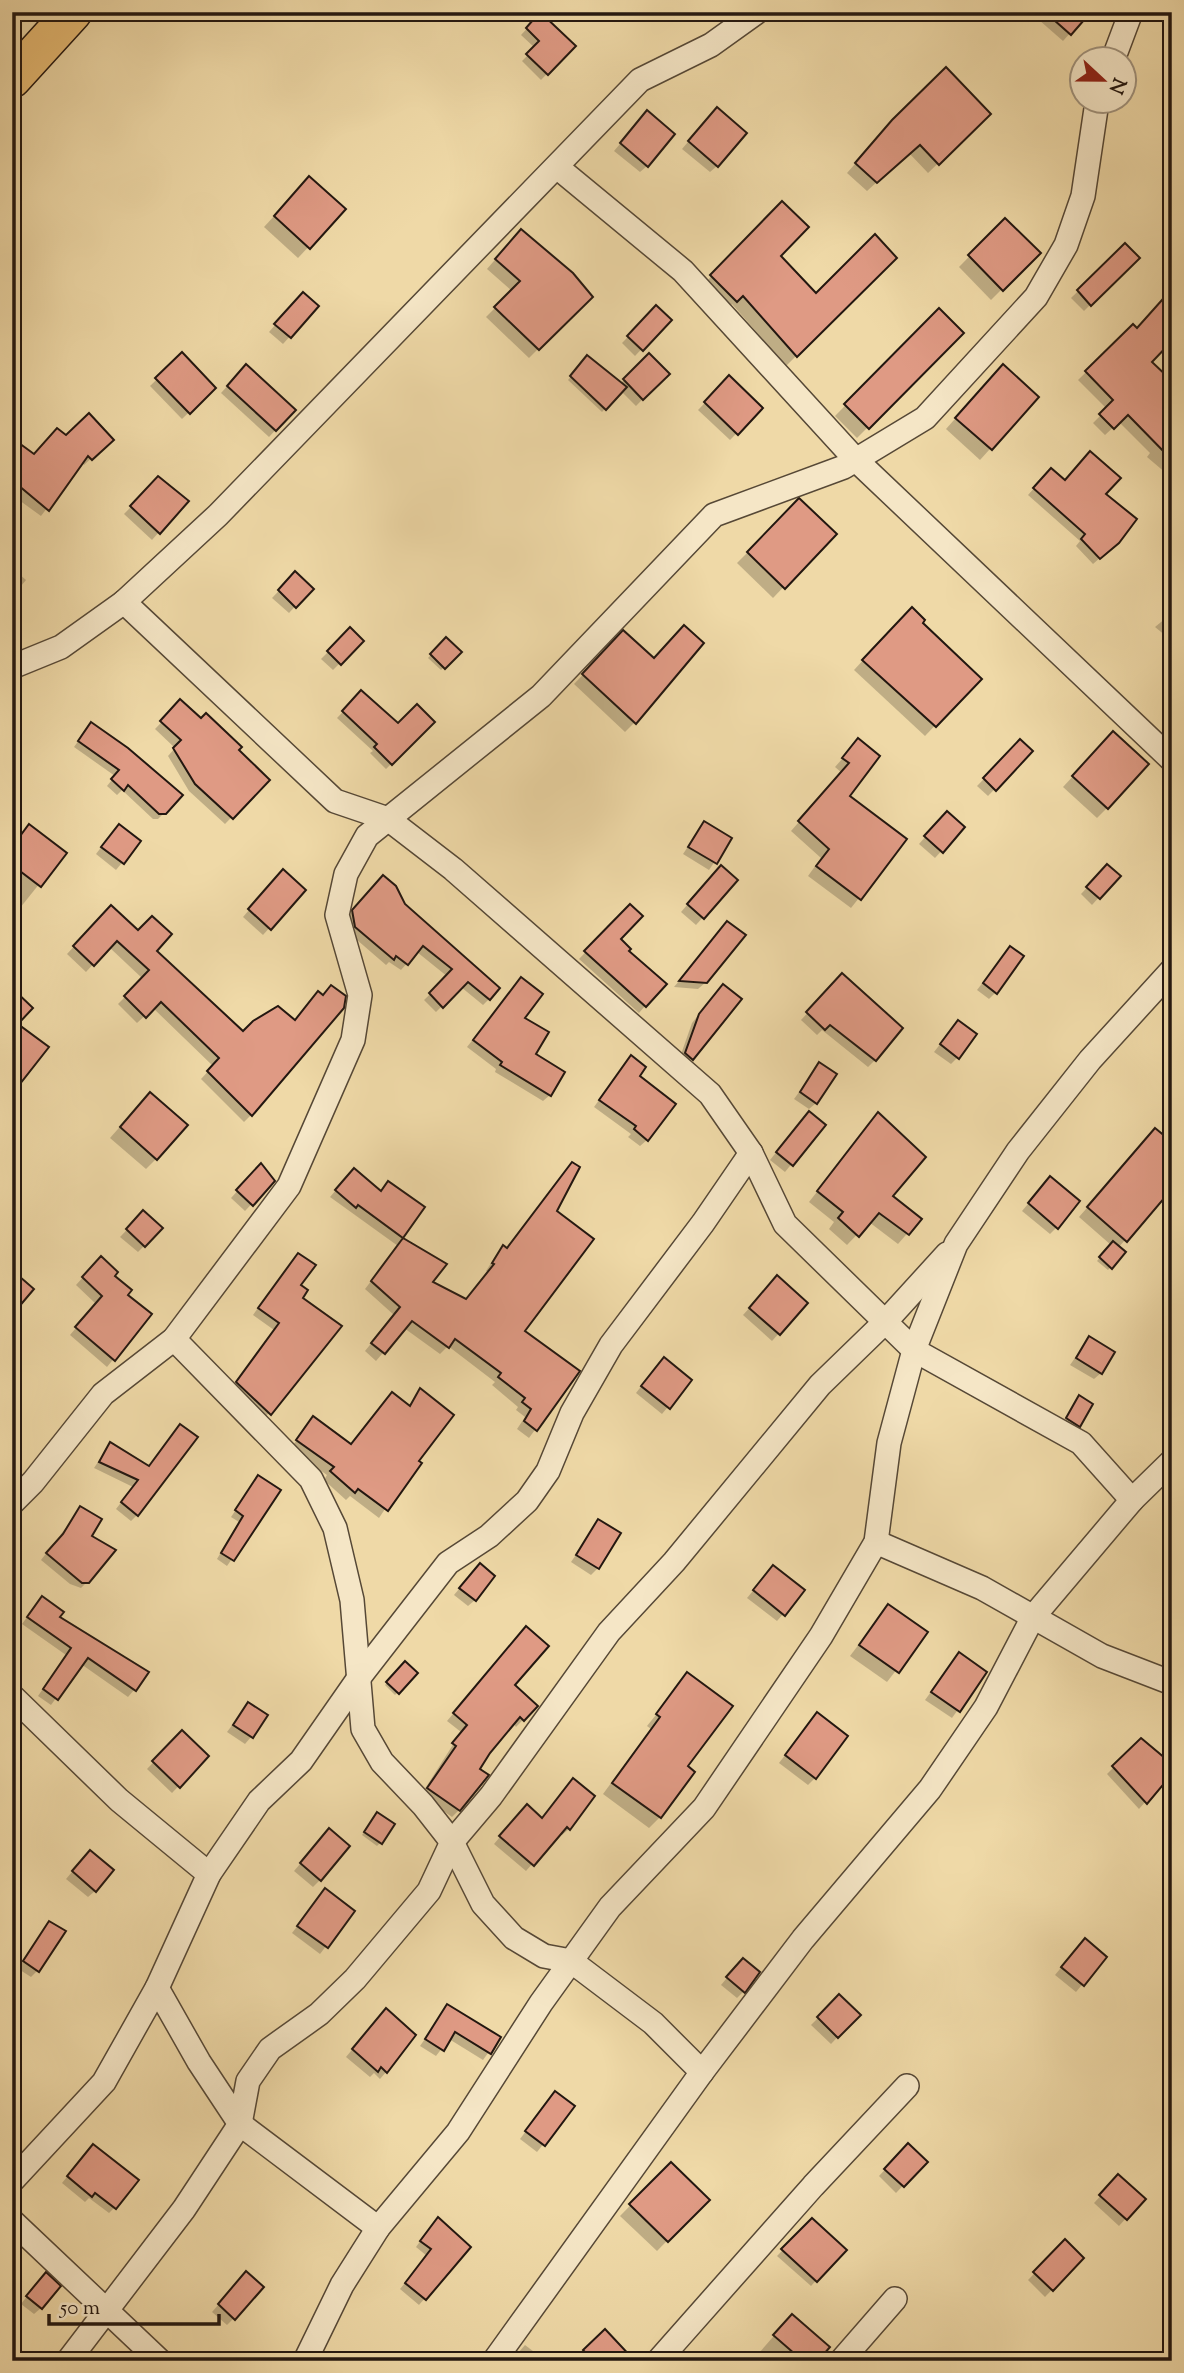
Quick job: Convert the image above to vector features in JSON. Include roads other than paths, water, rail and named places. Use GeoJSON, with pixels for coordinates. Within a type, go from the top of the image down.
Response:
{"type":"FeatureCollection","features":[{"type":"Feature","properties":{"kind":"main road"},"geometry":{"type":"LineString","coordinates":[[12,79],[73,12]]}},
{"type":"Feature","properties":{"kind":"street"},"geometry":{"type":"LineString","coordinates":[[12,667],[61,647],[124,602],[218,515],[640,80],[711,44],[757,12]]}},
{"type":"Feature","properties":{"kind":"street"},"geometry":{"type":"LineString","coordinates":[[1118,46],[1131,12]]}},
{"type":"Feature","properties":{"kind":"street"},"geometry":{"type":"LineString","coordinates":[[12,1503],[33,1482],[103,1394],[174,1339],[289,1186],[353,1040],[360,995],[337,915],[351,864],[367,836],[541,696],[714,515],[856,460],[926,418],[1036,297],[1066,245],[1083,196],[1095,116]]}},
{"type":"Feature","properties":{"kind":"street"},"geometry":{"type":"LineString","coordinates":[[557,167],[683,271],[856,460],[1172,760]]}},
{"type":"Feature","properties":{"kind":"street"},"geometry":{"type":"LineString","coordinates":[[124,602],[335,801],[388,819],[453,869],[710,1094],[751,1153],[785,1224],[914,1350],[1081,1443],[1132,1500]]}},
{"type":"Feature","properties":{"kind":"street"},"geometry":{"type":"LineString","coordinates":[[68,2361],[184,2209],[240,2124],[248,2081],[270,2049],[319,2014],[355,1979],[429,1891],[452,1842],[491,1796],[608,1632],[674,1562],[820,1385],[886,1321],[956,1244],[1018,1150],[1090,1060],[1172,970]]}},
{"type":"Feature","properties":{"kind":"street"},"geometry":{"type":"LineString","coordinates":[[12,2181],[104,2082],[157,1988],[209,1874],[259,1801],[301,1761],[361,1675],[448,1563],[489,1536],[527,1502],[548,1471],[572,1413],[611,1345],[703,1223],[751,1153]]}},
{"type":"Feature","properties":{"kind":"street"},"geometry":{"type":"LineString","coordinates":[[305,2361],[342,2285],[378,2228],[458,2132],[610,1907],[704,1808],[821,1636],[876,1542],[889,1443],[914,1350],[956,1244]]}},
{"type":"Feature","properties":{"kind":"street"},"geometry":{"type":"LineString","coordinates":[[174,1339],[311,1479],[335,1528],[352,1600],[361,1675],[363,1729],[382,1762],[424,1805],[452,1842],[484,1903],[514,1938],[544,1956],[571,1961],[653,2023],[702,2072]]}},
{"type":"Feature","properties":{"kind":"street"},"geometry":{"type":"LineString","coordinates":[[494,2361],[702,2072],[803,1939],[930,1789],[986,1707],[1033,1617],[1132,1500],[1172,1461]]}},
{"type":"Feature","properties":{"kind":"street"},"geometry":{"type":"LineString","coordinates":[[876,1542],[982,1588],[1102,1656],[1172,1683]]}},
{"type":"Feature","properties":{"kind":"street"},"geometry":{"type":"LineString","coordinates":[[12,1696],[119,1800],[209,1874]]}},
{"type":"Feature","properties":{"kind":"street"},"geometry":{"type":"LineString","coordinates":[[157,1988],[198,2062],[240,2124],[378,2228]]}},
{"type":"Feature","properties":{"kind":"street"},"geometry":{"type":"LineString","coordinates":[[658,2361],[813,2186],[907,2086]]}},
{"type":"Feature","properties":{"kind":"street"},"geometry":{"type":"LineString","coordinates":[[12,2221],[160,2361]]}},
{"type":"Feature","properties":{"kind":"street"},"geometry":{"type":"LineString","coordinates":[[841,2361],[895,2299]]}}]}
